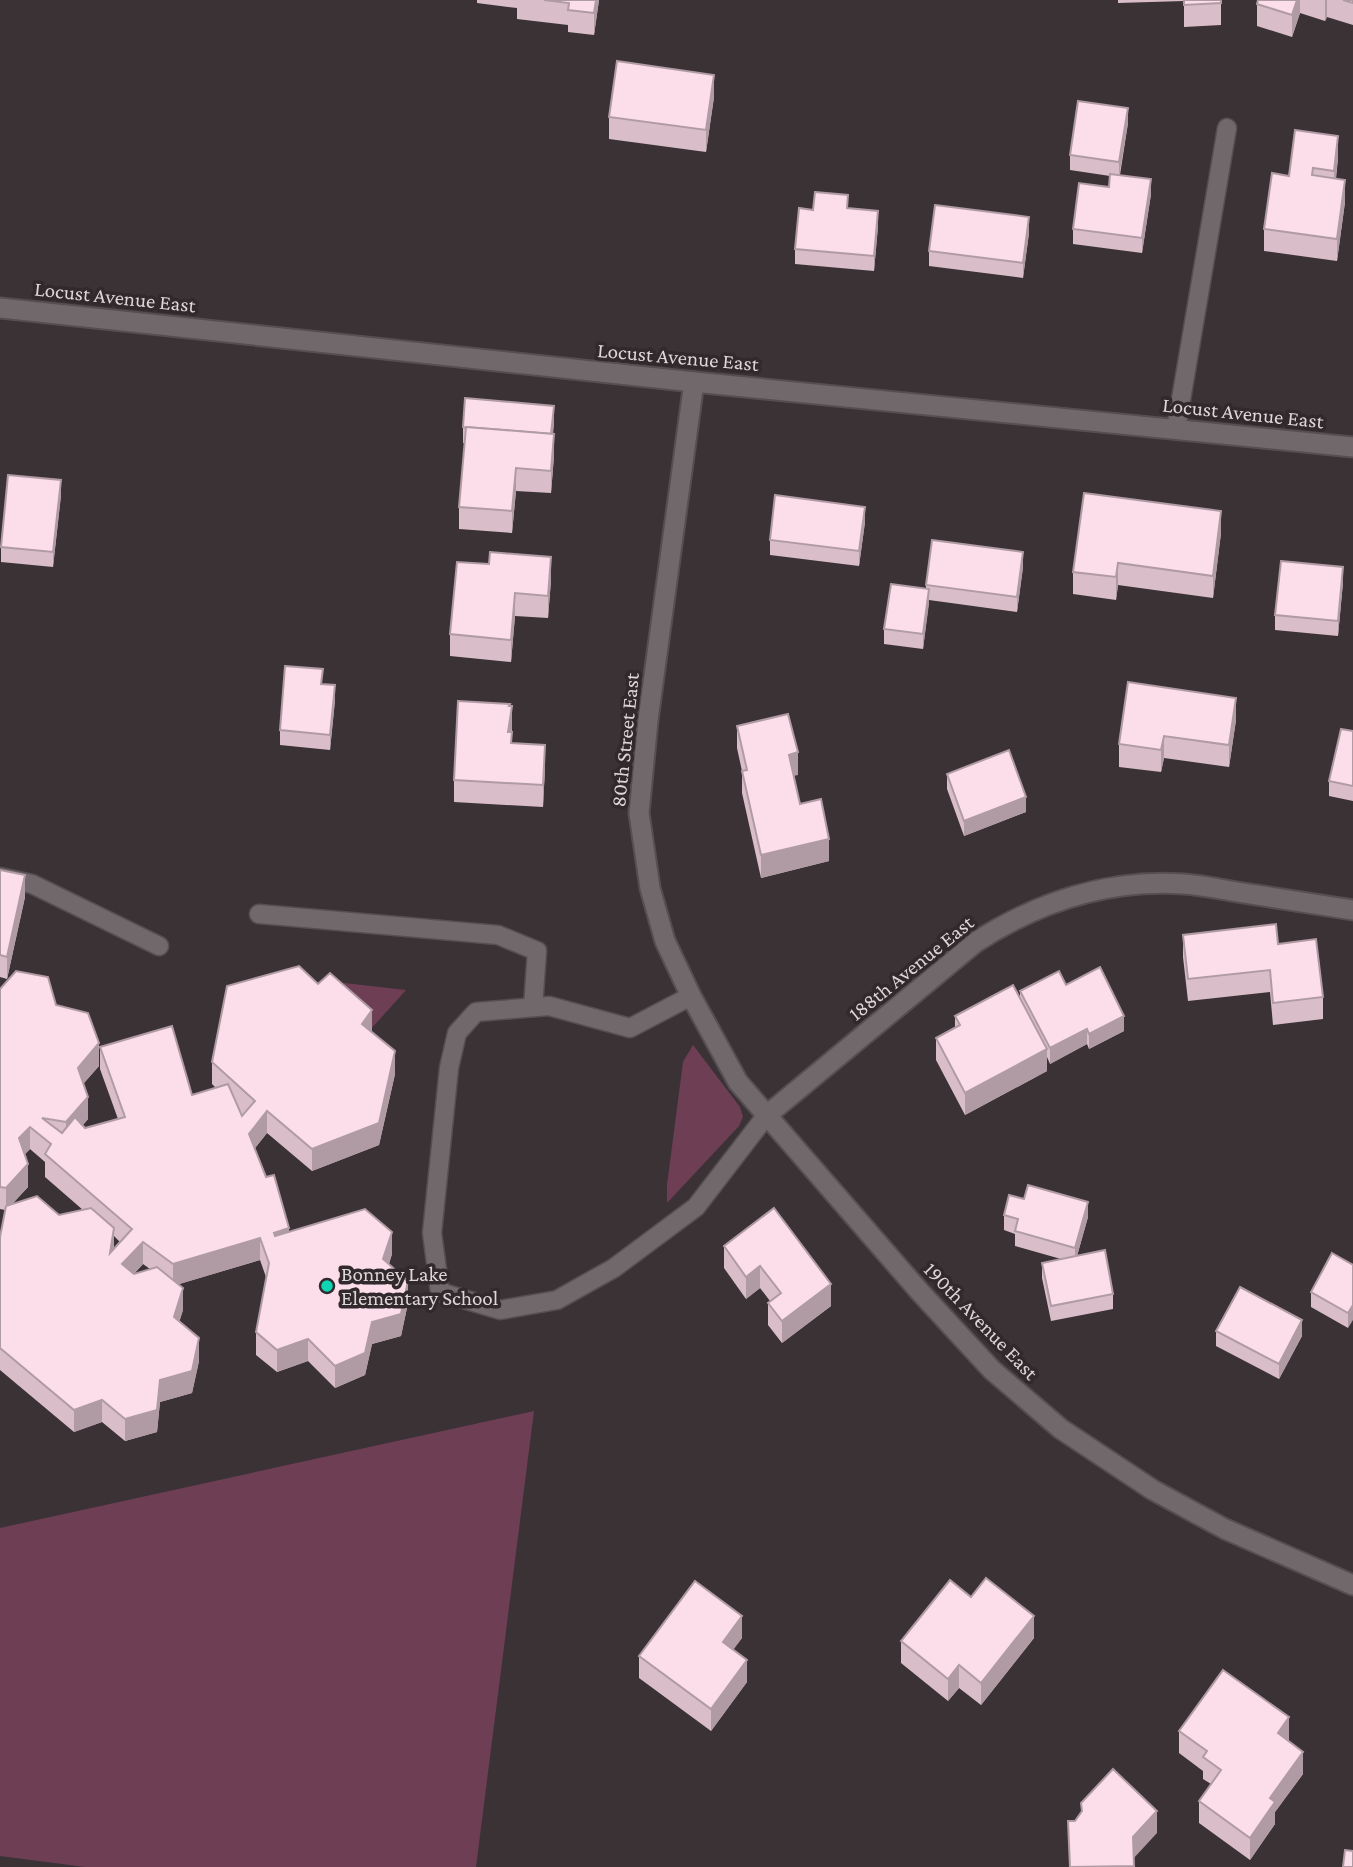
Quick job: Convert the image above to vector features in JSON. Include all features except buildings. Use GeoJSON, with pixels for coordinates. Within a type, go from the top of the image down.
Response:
{"type":"FeatureCollection","features":[{"type":"Feature","properties":{"kind":"street","name":"Locust Avenue East"},"geometry":{"type":"LineString","coordinates":[[0,309],[694,382],[1353,447]]}},
{"type":"Feature","properties":{"kind":"street","name":"80th Street East"},"geometry":{"type":"LineString","coordinates":[[694,382],[648,720],[639,813],[650,888],[665,941],[691,996],[738,1082],[766,1116]]}},
{"type":"Feature","properties":{"kind":"street","name":"188th Avenue East"},"geometry":{"type":"LineString","coordinates":[[766,1116],[976,942],[999,927],[1049,903],[1129,885],[1184,884],[1353,910]]}},
{"type":"Feature","properties":{"kind":"street","name":"190th Avenue East"},"geometry":{"type":"LineString","coordinates":[[766,1116],[992,1370],[1060,1429],[1153,1490],[1225,1529],[1353,1585]]}},
{"type":"Feature","properties":{"kind":"lane"},"geometry":{"type":"LineString","coordinates":[[1176,429],[1227,128]]}},
{"type":"Feature","properties":{"kind":"lane"},"geometry":{"type":"LineString","coordinates":[[0,877],[32,884],[159,946]]}},
{"type":"Feature","properties":{"kind":"lane"},"geometry":{"type":"LineString","coordinates":[[259,914],[498,935],[537,951],[533,1007]]}},
{"type":"Feature","properties":{"kind":"lane"},"geometry":{"type":"LineString","coordinates":[[691,996],[630,1028],[549,1006],[476,1012],[457,1033],[449,1068],[432,1233],[440,1292],[499,1310],[556,1300],[614,1268],[695,1207],[766,1116]]}},
{"type":"Feature","properties":{"kind":"shaded area"},"geometry":{"type":"Polygon","coordinates":[[[344,983],[406,990],[370,1030],[330,996],[344,983]]]}},
{"type":"Feature","properties":{"kind":"shaded area"},"geometry":{"type":"Polygon","coordinates":[[[693,1045],[740,1107],[743,1117],[739,1126],[667,1203],[683,1062],[693,1045]]]}},
{"type":"Feature","properties":{"kind":"shaded area"},"geometry":{"type":"Polygon","coordinates":[[[534,1411],[476,1867],[85,1867],[0,1856],[0,1528],[534,1411]]]}},
{"type":"Feature","properties":{"kind":"place","name":"Bonney Lake Elementary School"},"geometry":{"type":"Point","coordinates":[327,1286]}}]}
